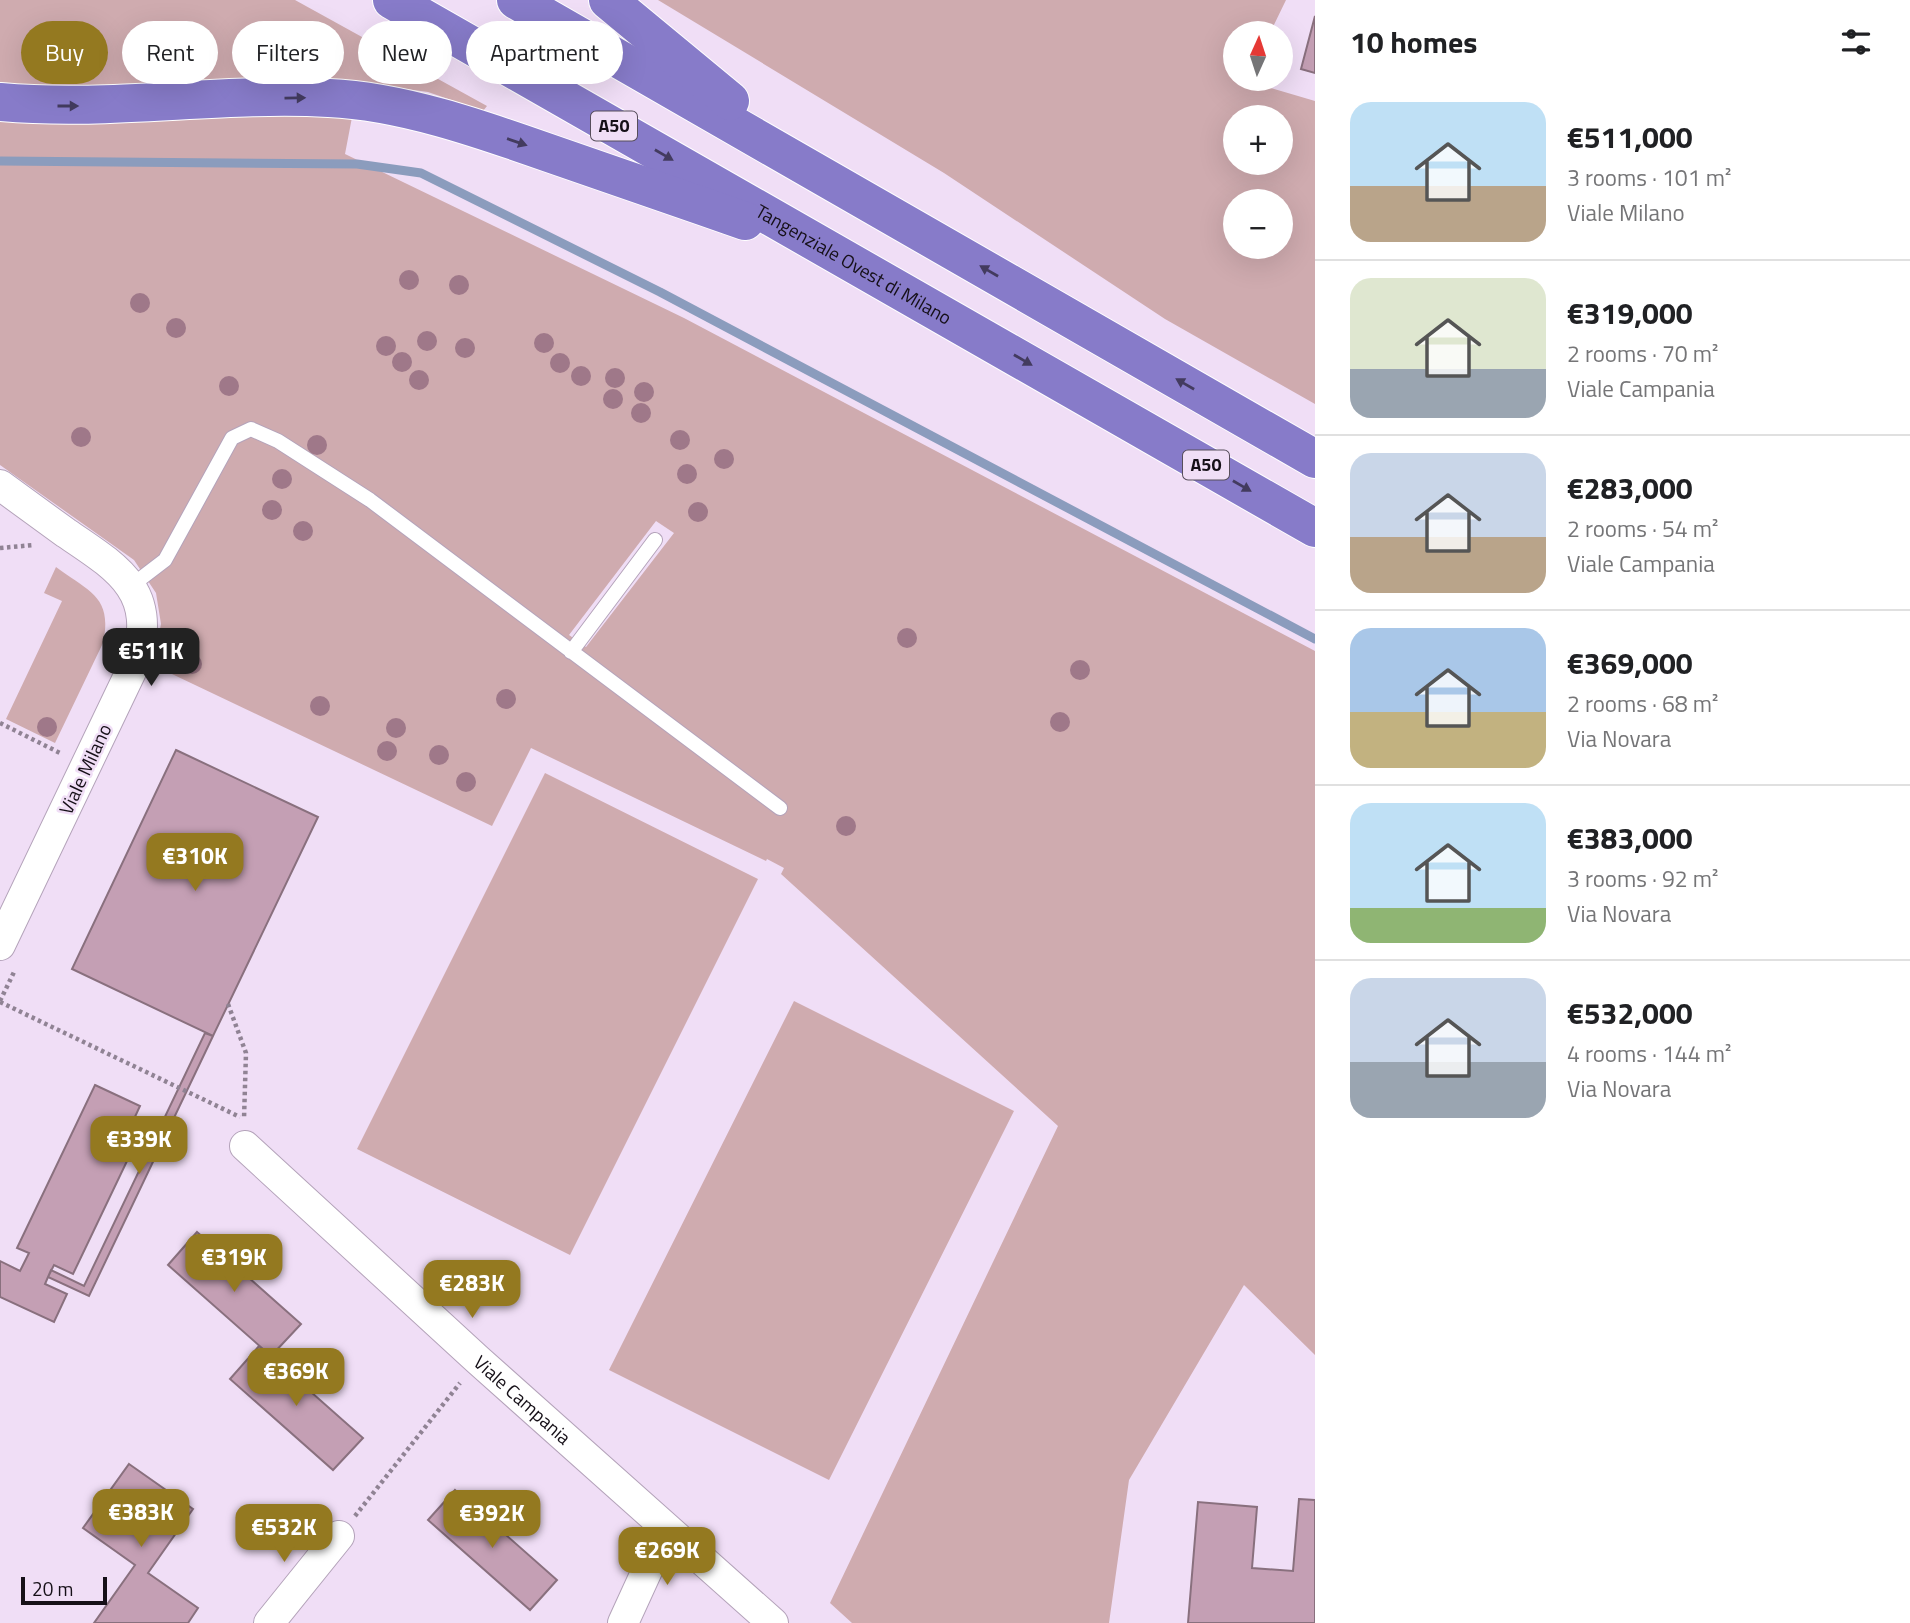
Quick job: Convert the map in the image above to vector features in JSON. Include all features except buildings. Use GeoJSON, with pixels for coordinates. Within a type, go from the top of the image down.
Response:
{"type":"FeatureCollection","features":[{"type":"Feature","properties":{"kind":"highway","name":"Tangenziale Ovest di Milano"},"geometry":{"type":"LineString","coordinates":[[392,0],[837,252],[1315,528]]}},
{"type":"Feature","properties":{"kind":"highway"},"geometry":{"type":"LineString","coordinates":[[516,0],[1315,459]]}},
{"type":"Feature","properties":{"kind":"highway"},"geometry":{"type":"LineString","coordinates":[[608,0],[813,169]]}},
{"type":"Feature","properties":{"kind":"highway"},"geometry":{"type":"LineString","coordinates":[[0,102],[84,106],[221,97],[330,97],[392,107],[453,121],[837,252]]}},
{"type":"Feature","properties":{"kind":"street","name":"Viale Milano"},"geometry":{"type":"LineString","coordinates":[[0,485],[108,561],[131,586],[140,604],[144,623],[136,661],[0,946]]}},
{"type":"Feature","properties":{"kind":"street","name":"Viale Campania"},"geometry":{"type":"LineString","coordinates":[[245,1133],[478,1360],[773,1623]]}},
{"type":"Feature","properties":{"kind":"street"},"geometry":{"type":"LineString","coordinates":[[622,1623],[666,1530]]}},
{"type":"Feature","properties":{"kind":"street"},"geometry":{"type":"LineString","coordinates":[[269,1623],[339,1536]]}},
{"type":"Feature","properties":{"kind":"lane"},"geometry":{"type":"LineString","coordinates":[[131,586],[165,560],[232,438],[251,429],[278,441],[370,500],[780,808]]}},
{"type":"Feature","properties":{"kind":"lane"},"geometry":{"type":"LineString","coordinates":[[571,652],[655,540]]}},
{"type":"Feature","properties":{"kind":"path"},"geometry":{"type":"LineString","coordinates":[[0,548],[45,544]]}},
{"type":"Feature","properties":{"kind":"path"},"geometry":{"type":"LineString","coordinates":[[59,764],[69,743]]}},
{"type":"Feature","properties":{"kind":"path"},"geometry":{"type":"LineString","coordinates":[[0,1002],[245,1133],[246,1053],[228,1004]]}},
{"type":"Feature","properties":{"kind":"path"},"geometry":{"type":"LineString","coordinates":[[339,1536],[478,1360]]}},
{"type":"Feature","properties":{"kind":"shaded area"},"geometry":{"type":"Polygon","coordinates":[[[0,0],[295,0],[333,21],[232,21],[232,81],[218,81],[218,21],[122,21],[122,84],[180,84],[89,90],[0,87],[0,0]]]}},
{"type":"Feature","properties":{"kind":"shaded area"},"geometry":{"type":"Polygon","coordinates":[[[658,0],[1286,0],[1276,21],[1223,21],[1223,91],[1281,91],[1315,101],[1315,404],[1165,319],[944,173],[658,0]]]}},
{"type":"Feature","properties":{"kind":"shaded area"},"geometry":{"type":"Polygon","coordinates":[[[344,27],[358,35],[358,83],[344,82],[344,27]]]}},
{"type":"Feature","properties":{"kind":"shaded area"},"geometry":{"type":"Polygon","coordinates":[[[370,84],[447,84],[487,106],[483,111],[428,92],[370,84]]]}},
{"type":"Feature","properties":{"kind":"shaded area"},"geometry":{"type":"Polygon","coordinates":[[[353,112],[345,154],[684,318],[1315,651],[1315,1355],[1244,1285],[1129,1480],[1109,1623],[852,1623],[830,1603],[1058,1126],[781,874],[784,868],[767,859],[766,861],[531,748],[492,826],[153,665],[161,624],[156,593],[134,560],[0,465],[0,118],[353,112]],[[656,521],[569,635],[586,647],[674,533],[656,521]]]}},
{"type":"Feature","properties":{"kind":"shaded area"},"geometry":{"type":"Polygon","coordinates":[[[56,567],[96,597],[105,615],[105,627],[103,643],[55,743],[6,719],[62,601],[44,593],[56,567]]]}},
{"type":"Feature","properties":{"kind":"shaded area"},"geometry":{"type":"Polygon","coordinates":[[[545,773],[758,879],[570,1255],[357,1149],[545,773]]]}},
{"type":"Feature","properties":{"kind":"shaded area"},"geometry":{"type":"Polygon","coordinates":[[[794,1001],[1014,1111],[829,1480],[609,1370],[794,1001]]]}},
{"type":"Feature","properties":{"kind":"waterway"},"geometry":{"type":"LineString","coordinates":[[0,161],[357,164],[421,173],[660,292],[1315,639]]}}]}
